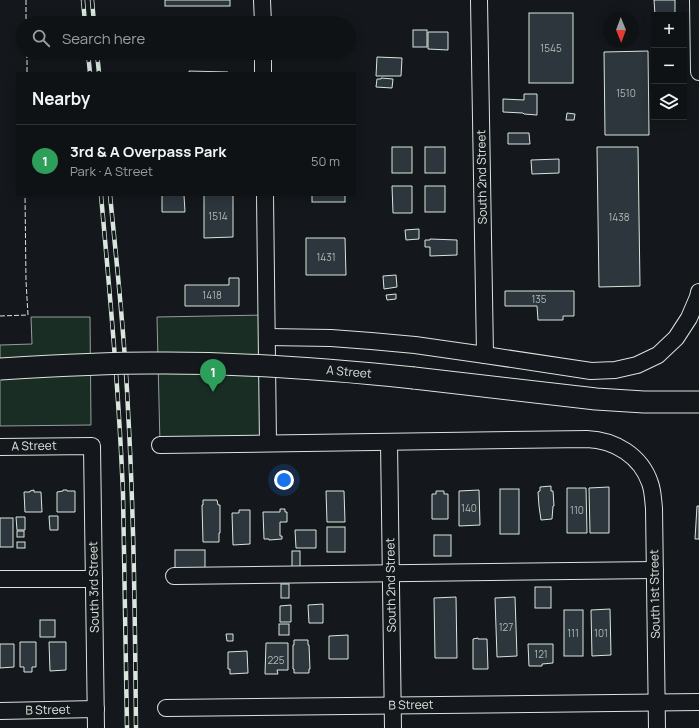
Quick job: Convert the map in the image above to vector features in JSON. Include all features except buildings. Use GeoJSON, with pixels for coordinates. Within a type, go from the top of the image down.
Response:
{"type":"FeatureCollection","features":[{"type":"Feature","properties":{"kind":"main road","name":"A Street"},"geometry":{"type":"LineString","coordinates":[[0,369],[77,364],[152,362],[226,364],[326,369],[596,399],[644,402],[698,402]]}},
{"type":"Feature","properties":{"kind":"street"},"geometry":{"type":"LineString","coordinates":[[262,0],[263,16]]}},
{"type":"Feature","properties":{"kind":"street","name":"South 2nd Street"},"geometry":{"type":"LineString","coordinates":[[479,0],[484,355]]}},
{"type":"Feature","properties":{"kind":"street"},"geometry":{"type":"LineString","coordinates":[[698,0],[699,72]]}},
{"type":"Feature","properties":{"kind":"street"},"geometry":{"type":"LineString","coordinates":[[263,60],[263,72]]}},
{"type":"Feature","properties":{"kind":"street"},"geometry":{"type":"LineString","coordinates":[[265,196],[268,443]]}},
{"type":"Feature","properties":{"kind":"street"},"geometry":{"type":"LineString","coordinates":[[267,337],[324,338],[414,345],[591,371],[615,370],[637,365],[658,355],[676,338],[689,318],[699,292]]}},
{"type":"Feature","properties":{"kind":"street","name":"South 1st Street"},"geometry":{"type":"LineString","coordinates":[[389,442],[594,439],[613,444],[631,454],[647,476],[653,495],[657,728]]}},
{"type":"Feature","properties":{"kind":"street"},"geometry":{"type":"LineString","coordinates":[[160,445],[389,442]]}},
{"type":"Feature","properties":{"kind":"street","name":"South 2nd Street"},"geometry":{"type":"LineString","coordinates":[[389,442],[393,728]]}},
{"type":"Feature","properties":{"kind":"street","name":"A Street"},"geometry":{"type":"LineString","coordinates":[[0,447],[92,446]]}},
{"type":"Feature","properties":{"kind":"street","name":"South 3rd Street"},"geometry":{"type":"LineString","coordinates":[[92,446],[96,728]]}},
{"type":"Feature","properties":{"kind":"street"},"geometry":{"type":"LineString","coordinates":[[174,576],[654,570]]}},
{"type":"Feature","properties":{"kind":"street"},"geometry":{"type":"LineString","coordinates":[[0,579],[94,579]]}},
{"type":"Feature","properties":{"kind":"street","name":"B Street"},"geometry":{"type":"LineString","coordinates":[[166,708],[699,702]]}},
{"type":"Feature","properties":{"kind":"street","name":"B Street"},"geometry":{"type":"LineString","coordinates":[[0,711],[96,709]]}},
{"type":"Feature","properties":{"kind":"green space"},"geometry":{"type":"Polygon","coordinates":[[[266,315],[268,443],[160,445],[157,317],[266,315]]]}},
{"type":"Feature","properties":{"kind":"green space"},"geometry":{"type":"Polygon","coordinates":[[[31,317],[90,317],[91,425],[0,426],[0,345],[32,344],[31,317]]]}},
{"type":"Feature","properties":{"kind":"railway"},"geometry":{"type":"LineString","coordinates":[[83,0],[84,16]]}},
{"type":"Feature","properties":{"kind":"railway"},"geometry":{"type":"LineString","coordinates":[[92,0],[93,16]]}},
{"type":"Feature","properties":{"kind":"railway"},"geometry":{"type":"LineString","coordinates":[[89,60],[90,72]]}},
{"type":"Feature","properties":{"kind":"railway"},"geometry":{"type":"LineString","coordinates":[[98,60],[99,72]]}},
{"type":"Feature","properties":{"kind":"railway"},"geometry":{"type":"LineString","coordinates":[[101,196],[114,344],[123,494],[127,728]]}},
{"type":"Feature","properties":{"kind":"railway"},"geometry":{"type":"LineString","coordinates":[[110,196],[127,383],[132,490],[136,728]]}},
{"type":"Feature","properties":{"kind":"fence"},"geometry":{"type":"LineString","coordinates":[[26,0],[26,16]]}},
{"type":"Feature","properties":{"kind":"fence"},"geometry":{"type":"LineString","coordinates":[[27,60],[27,72]]}},
{"type":"Feature","properties":{"kind":"fence"},"geometry":{"type":"LineString","coordinates":[[0,316],[28,315],[25,196]]}},
{"type":"Feature","properties":{"kind":"place","name":"3rd & A Overpass Park"},"geometry":{"type":"Point","coordinates":[213,392]}}]}
